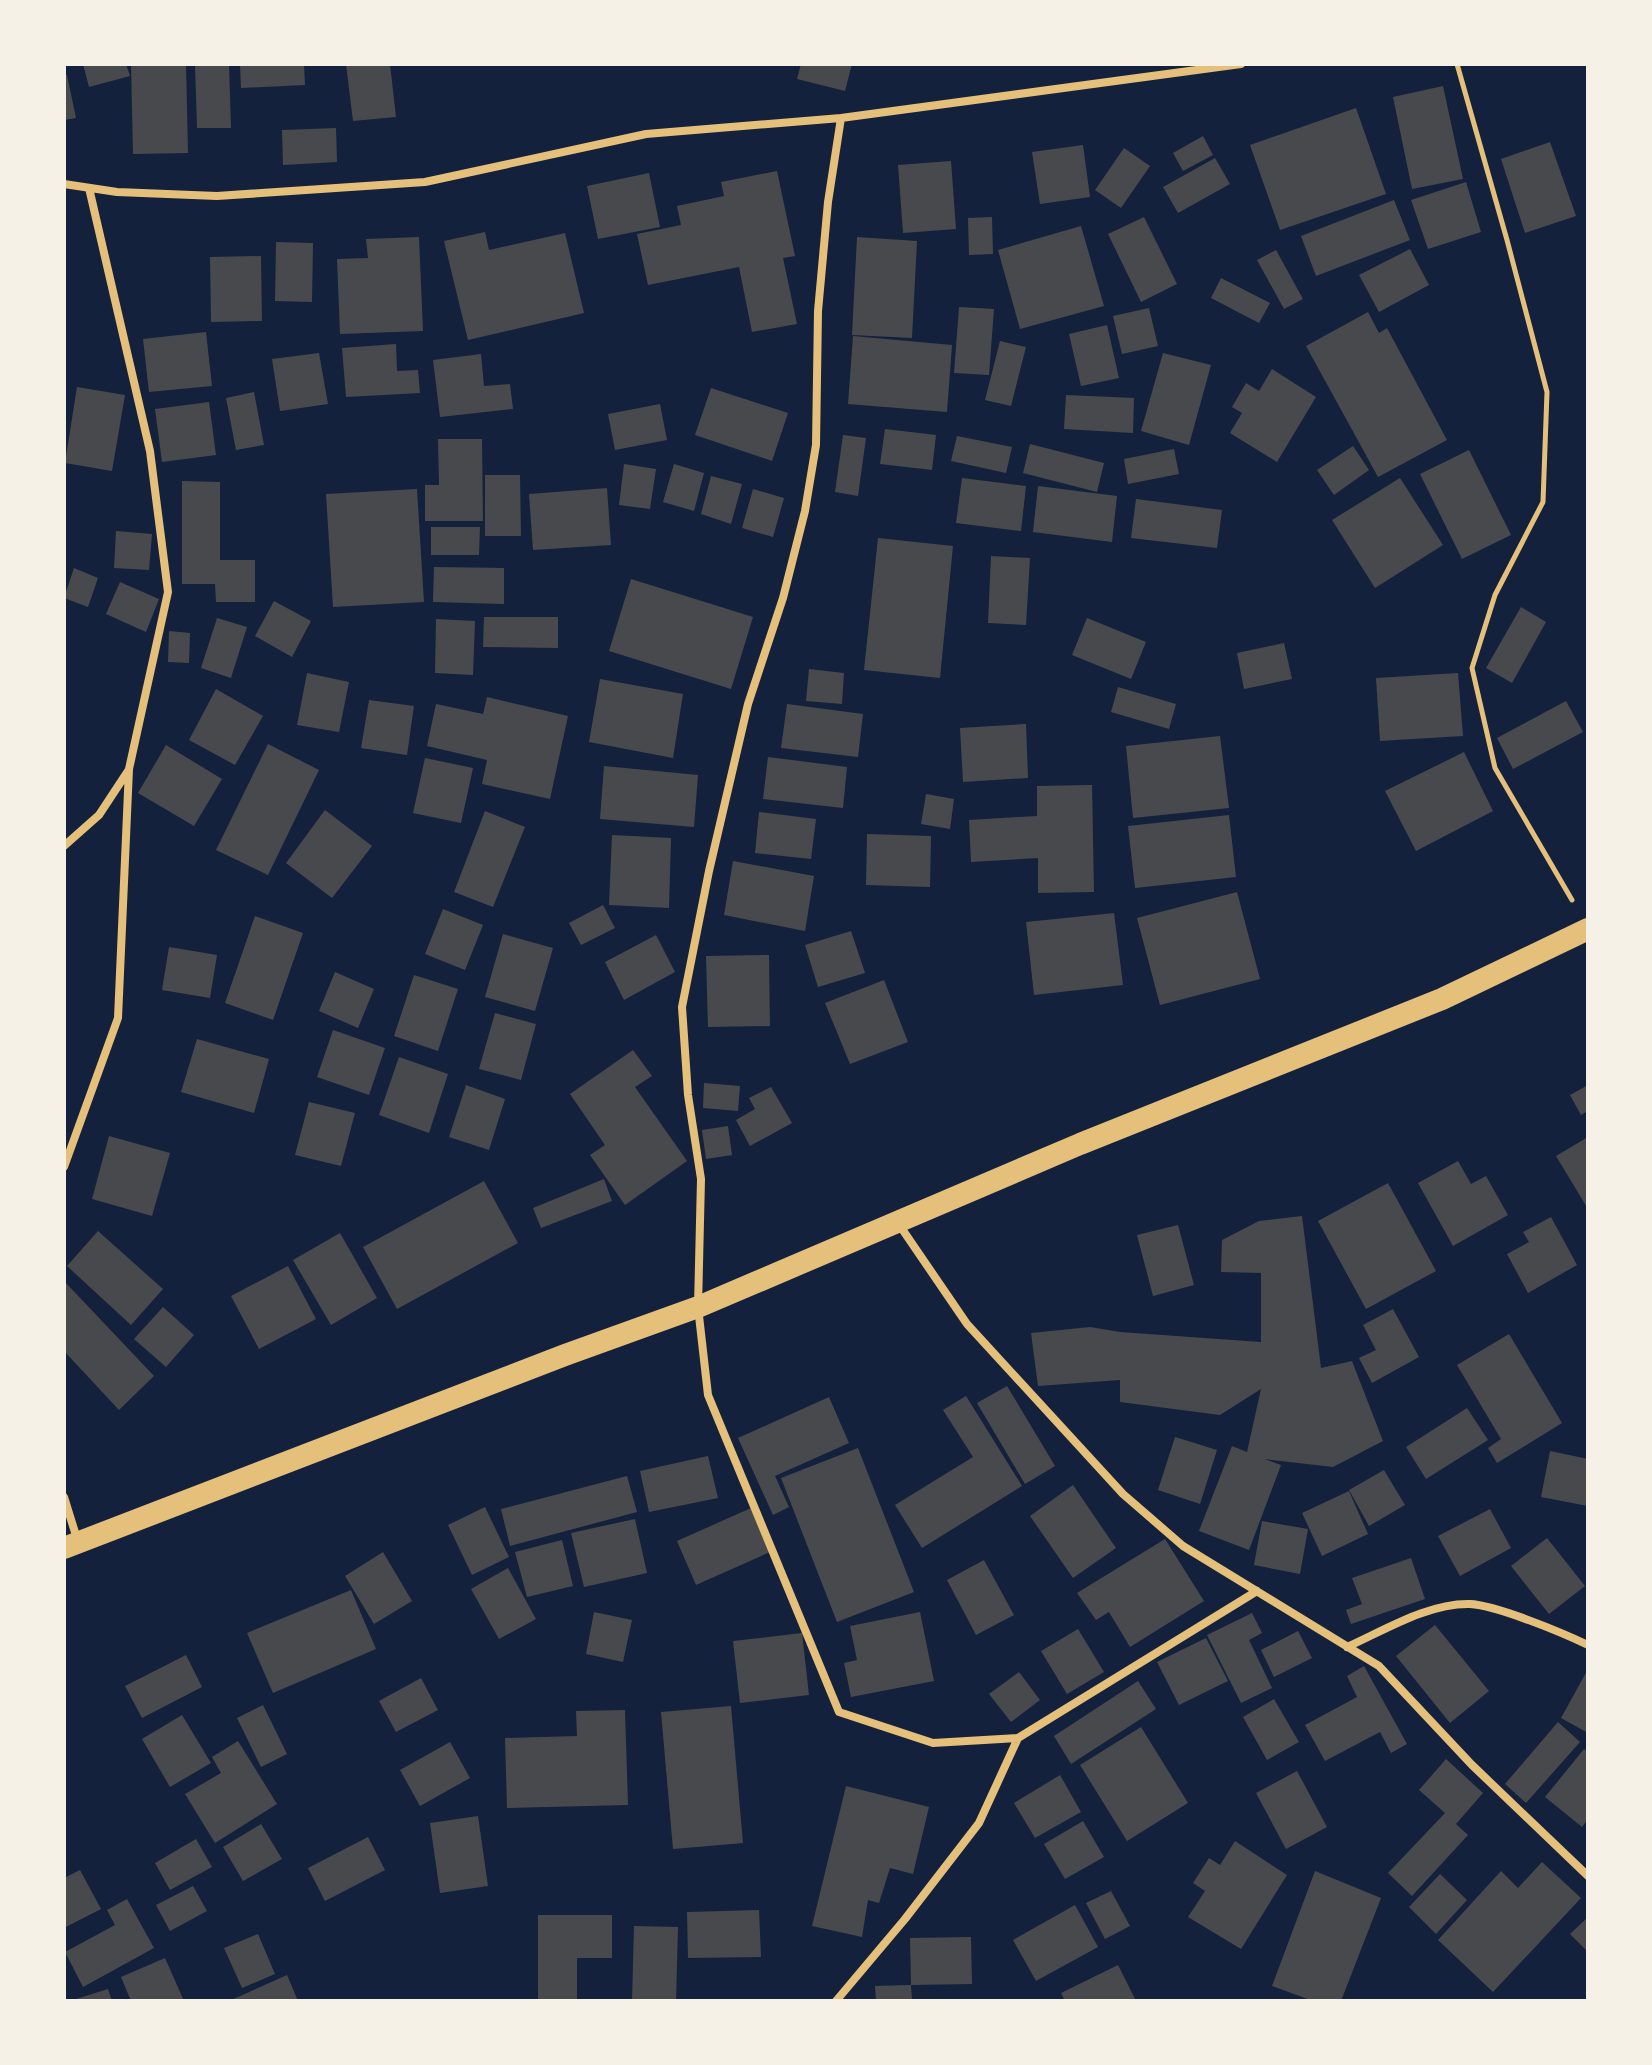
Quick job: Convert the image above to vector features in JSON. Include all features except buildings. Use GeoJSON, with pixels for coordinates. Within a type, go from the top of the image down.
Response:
{"type":"FeatureCollection","features":[{"type":"Feature","properties":{"kind":"highway"},"geometry":{"type":"LineString","coordinates":[[71,1545],[698,1307],[1080,1144],[1442,999],[1588,929]]}},
{"type":"Feature","properties":{"kind":"street"},"geometry":{"type":"LineString","coordinates":[[64,184],[117,192],[217,196],[425,182],[646,134],[841,118],[1241,64]]}},
{"type":"Feature","properties":{"kind":"street"},"geometry":{"type":"LineString","coordinates":[[841,118],[828,202],[818,311],[816,445],[805,511],[783,598],[748,704],[709,871],[682,1007],[688,1095],[701,1179],[698,1307],[708,1395],[839,1712],[933,1743],[1018,1738],[1257,1591]]}},
{"type":"Feature","properties":{"kind":"street"},"geometry":{"type":"LineString","coordinates":[[64,1167],[118,1018],[129,769],[168,592],[150,451],[89,188]]}},
{"type":"Feature","properties":{"kind":"street"},"geometry":{"type":"LineString","coordinates":[[64,846],[99,815],[129,769]]}},
{"type":"Feature","properties":{"kind":"street"},"geometry":{"type":"LineString","coordinates":[[897,1221],[967,1324],[1123,1494],[1183,1546],[1364,1655],[1394,1680],[1472,1765],[1588,1876]]}},
{"type":"Feature","properties":{"kind":"street"},"geometry":{"type":"LineString","coordinates":[[64,1497],[71,1545]]}},
{"type":"Feature","properties":{"kind":"street"},"geometry":{"type":"LineString","coordinates":[[1347,1647],[1422,1614],[1470,1604],[1494,1608],[1588,1645]]}},
{"type":"Feature","properties":{"kind":"street"},"geometry":{"type":"LineString","coordinates":[[836,2001],[905,1919],[979,1823],[1018,1738]]}},
{"type":"Feature","properties":{"kind":"path"},"geometry":{"type":"LineString","coordinates":[[1457,64],[1547,392],[1543,502],[1495,595],[1472,668],[1495,768],[1572,902]]}}]}
